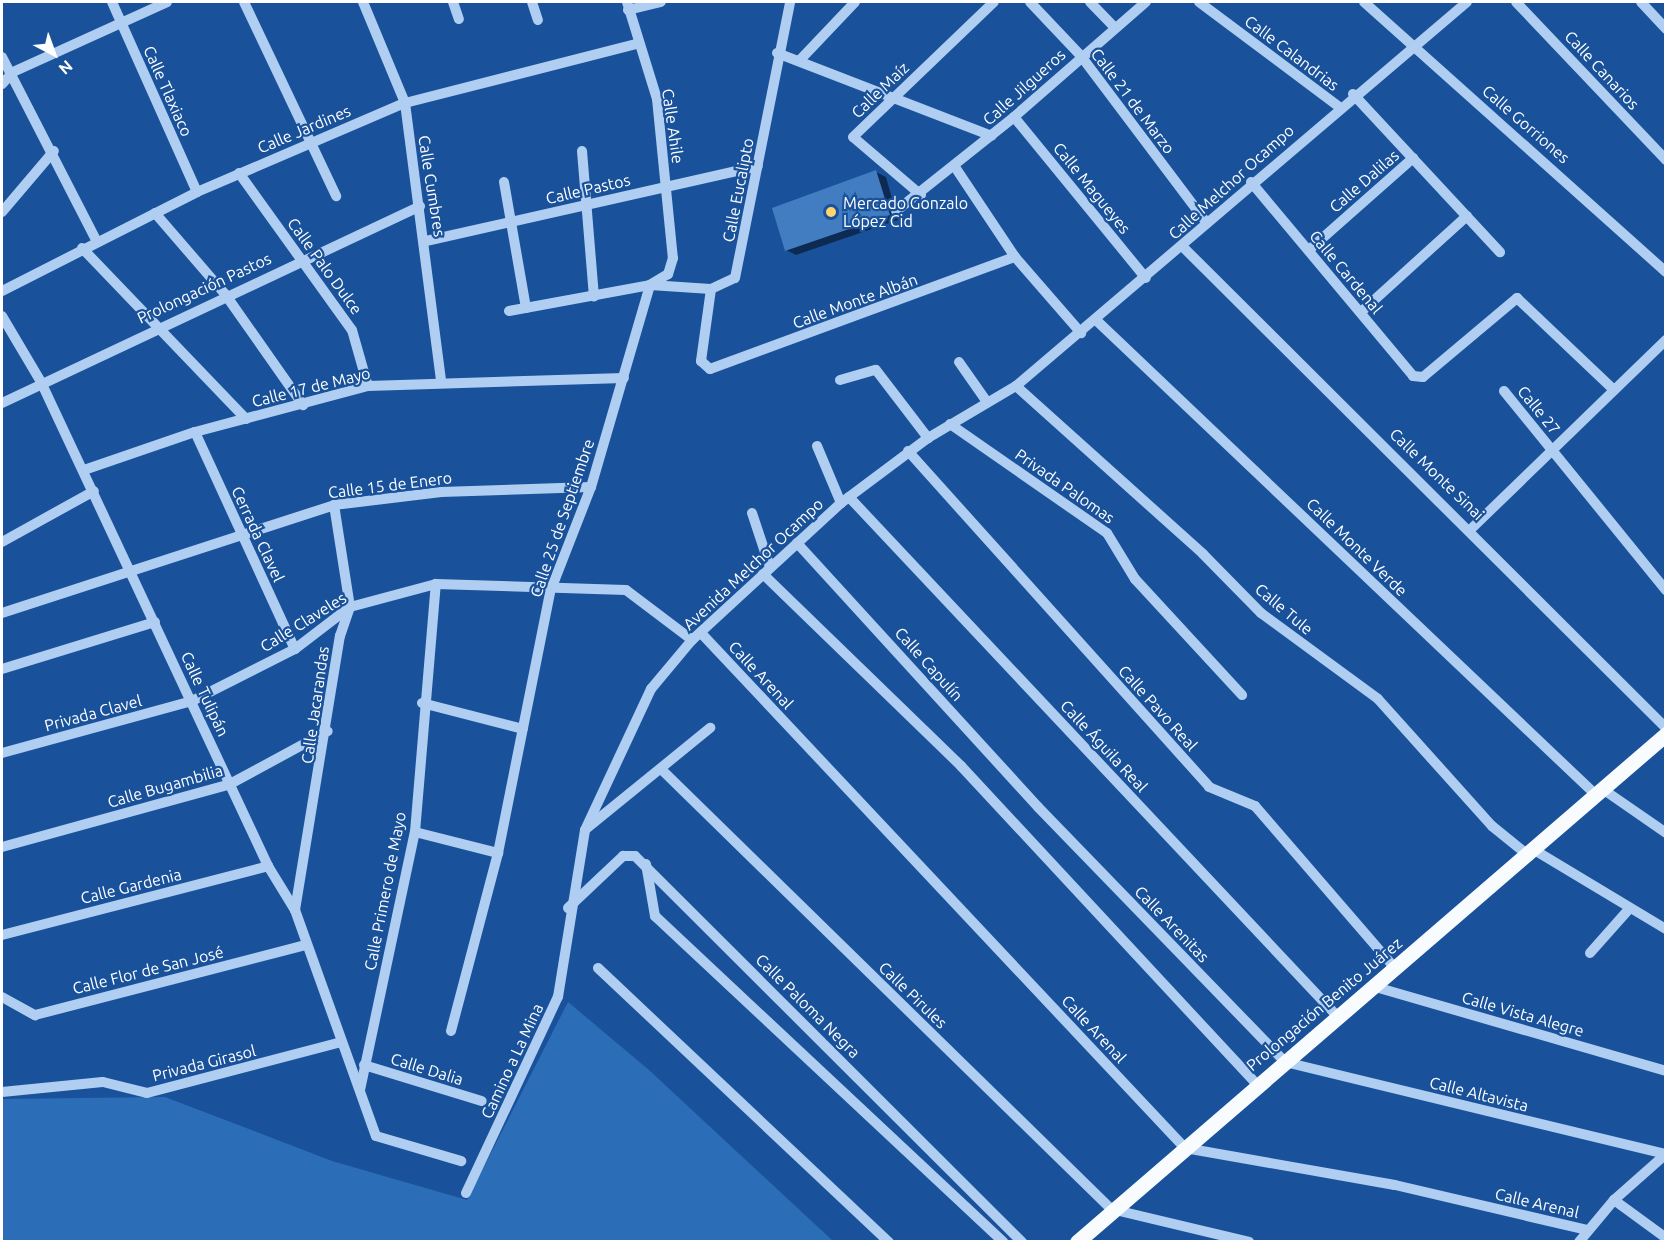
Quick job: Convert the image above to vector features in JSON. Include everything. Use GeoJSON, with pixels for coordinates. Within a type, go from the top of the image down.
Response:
{"type":"FeatureCollection","features":[{"type":"Feature","properties":{"kind":"main road","name":"Prolongación Benito Juárez"},"geometry":{"type":"LineString","coordinates":[[1077,1242],[1111,1209],[1257,1084],[1533,853],[1665,734]]}},
{"type":"Feature","properties":{"kind":"street","name":"Calle Tlaxiaco"},"geometry":{"type":"LineString","coordinates":[[112,2],[197,192]]}},
{"type":"Feature","properties":{"kind":"street"},"geometry":{"type":"LineString","coordinates":[[2,84],[14,72],[120,21],[166,2]]}},
{"type":"Feature","properties":{"kind":"street"},"geometry":{"type":"LineString","coordinates":[[244,2],[336,196]]}},
{"type":"Feature","properties":{"kind":"street","name":"Calle Cumbres"},"geometry":{"type":"LineString","coordinates":[[363,2],[405,103],[426,242],[441,382]]}},
{"type":"Feature","properties":{"kind":"street"},"geometry":{"type":"LineString","coordinates":[[453,2],[459,19]]}},
{"type":"Feature","properties":{"kind":"street"},"geometry":{"type":"LineString","coordinates":[[532,2],[538,20]]}},
{"type":"Feature","properties":{"kind":"street"},"geometry":{"type":"LineString","coordinates":[[627,6],[661,2]]}},
{"type":"Feature","properties":{"kind":"street","name":"Calle Eucalipto"},"geometry":{"type":"LineString","coordinates":[[711,289],[736,276],[777,53],[790,2]]}},
{"type":"Feature","properties":{"kind":"street"},"geometry":{"type":"LineString","coordinates":[[800,60],[855,2]]}},
{"type":"Feature","properties":{"kind":"street","name":"Calle Maíz"},"geometry":{"type":"LineString","coordinates":[[921,195],[853,140],[896,94],[994,2]]}},
{"type":"Feature","properties":{"kind":"street","name":"Calle 21 de Marzo"},"geometry":{"type":"LineString","coordinates":[[1030,2],[1081,57],[1207,223]]}},
{"type":"Feature","properties":{"kind":"street"},"geometry":{"type":"LineString","coordinates":[[1090,2],[1115,28]]}},
{"type":"Feature","properties":{"kind":"street","name":"Calle Jilgueros"},"geometry":{"type":"LineString","coordinates":[[896,211],[921,195],[992,136],[1146,2]]}},
{"type":"Feature","properties":{"kind":"street","name":"Calle Calandrias"},"geometry":{"type":"LineString","coordinates":[[1199,2],[1338,106]]}},
{"type":"Feature","properties":{"kind":"street","name":"Calle Gorriones"},"geometry":{"type":"LineString","coordinates":[[1364,2],[1665,272]]}},
{"type":"Feature","properties":{"kind":"street","name":"Calle Melchor Ocampo"},"geometry":{"type":"LineString","coordinates":[[1016,386],[1183,247],[1251,182],[1338,106],[1467,2]]}},
{"type":"Feature","properties":{"kind":"street","name":"Calle Canarios"},"geometry":{"type":"LineString","coordinates":[[1516,2],[1665,160]]}},
{"type":"Feature","properties":{"kind":"street"},"geometry":{"type":"LineString","coordinates":[[1641,2],[1665,29]]}},
{"type":"Feature","properties":{"kind":"street","name":"Calle Ahile"},"geometry":{"type":"LineString","coordinates":[[627,6],[657,99],[673,266],[650,285]]}},
{"type":"Feature","properties":{"kind":"street","name":"Calle Jardines"},"geometry":{"type":"LineString","coordinates":[[2,291],[82,248],[197,192],[309,142],[405,103],[638,44]]}},
{"type":"Feature","properties":{"kind":"street"},"geometry":{"type":"LineString","coordinates":[[777,53],[896,94],[992,136]]}},
{"type":"Feature","properties":{"kind":"street"},"geometry":{"type":"LineString","coordinates":[[2,57],[14,72],[97,242]]}},
{"type":"Feature","properties":{"kind":"street","name":"Calle Calandrias"},"geometry":{"type":"LineString","coordinates":[[1353,94],[1500,252]]}},
{"type":"Feature","properties":{"kind":"street","name":"Calle Magueyes"},"geometry":{"type":"LineString","coordinates":[[1014,117],[1146,278]]}},
{"type":"Feature","properties":{"kind":"street"},"geometry":{"type":"LineString","coordinates":[[2,212],[54,151]]}},
{"type":"Feature","properties":{"kind":"street"},"geometry":{"type":"LineString","coordinates":[[582,151],[589,204],[594,297]]}},
{"type":"Feature","properties":{"kind":"street","name":"Calle Dalilas"},"geometry":{"type":"LineString","coordinates":[[1309,250],[1413,158]]}},
{"type":"Feature","properties":{"kind":"street","name":"Calle Pastos"},"geometry":{"type":"LineString","coordinates":[[426,242],[758,166]]}},
{"type":"Feature","properties":{"kind":"street"},"geometry":{"type":"LineString","coordinates":[[955,166],[1015,257],[1081,333]]}},
{"type":"Feature","properties":{"kind":"street","name":"Calle Palo Dulce"},"geometry":{"type":"LineString","coordinates":[[239,173],[352,330],[368,386]]}},
{"type":"Feature","properties":{"kind":"street"},"geometry":{"type":"LineString","coordinates":[[504,182],[526,308]]}},
{"type":"Feature","properties":{"kind":"street","name":"Calle Cardenal"},"geometry":{"type":"LineString","coordinates":[[1251,182],[1419,378],[1517,298],[1612,388]]}},
{"type":"Feature","properties":{"kind":"street","name":"Prolongación Pastos"},"geometry":{"type":"LineString","coordinates":[[2,403],[157,326],[420,206]]}},
{"type":"Feature","properties":{"kind":"street"},"geometry":{"type":"LineString","coordinates":[[155,213],[225,294],[303,405]]}},
{"type":"Feature","properties":{"kind":"street"},"geometry":{"type":"LineString","coordinates":[[1361,312],[1467,216]]}},
{"type":"Feature","properties":{"kind":"street","name":"Calle Monte Sinai"},"geometry":{"type":"LineString","coordinates":[[1183,247],[1471,529],[1665,728]]}},
{"type":"Feature","properties":{"kind":"street"},"geometry":{"type":"LineString","coordinates":[[82,248],[246,419]]}},
{"type":"Feature","properties":{"kind":"street","name":"Calle Monte Albán"},"geometry":{"type":"LineString","coordinates":[[711,289],[701,361],[705,369],[1015,257]]}},
{"type":"Feature","properties":{"kind":"street"},"geometry":{"type":"LineString","coordinates":[[509,311],[650,285],[711,289]]}},
{"type":"Feature","properties":{"kind":"street","name":"Calle 25 de Septiembre"},"geometry":{"type":"LineString","coordinates":[[451,1031],[498,853],[550,592],[591,488],[650,285]]}},
{"type":"Feature","properties":{"kind":"street","name":"Calle Tulipán"},"geometry":{"type":"LineString","coordinates":[[2,316],[41,382],[94,490],[268,866],[295,910],[360,1094],[378,1137],[461,1161]]}},
{"type":"Feature","properties":{"kind":"street","name":"Calle Monte Verde"},"geometry":{"type":"LineString","coordinates":[[1096,320],[1600,793],[1665,832]]}},
{"type":"Feature","properties":{"kind":"street"},"geometry":{"type":"LineString","coordinates":[[1471,529],[1550,448],[1665,340]]}},
{"type":"Feature","properties":{"kind":"street"},"geometry":{"type":"LineString","coordinates":[[959,362],[987,402]]}},
{"type":"Feature","properties":{"kind":"street"},"geometry":{"type":"LineString","coordinates":[[840,380],[876,370],[928,438]]}},
{"type":"Feature","properties":{"kind":"street","name":"Calle 17 de Mayo"},"geometry":{"type":"LineString","coordinates":[[84,470],[195,432],[368,386],[624,378]]}},
{"type":"Feature","properties":{"kind":"street","name":"Avenida Melchor Ocampo"},"geometry":{"type":"LineString","coordinates":[[585,830],[651,689],[697,637],[845,500],[928,438],[1016,386]]}},
{"type":"Feature","properties":{"kind":"street","name":"Calle Tule"},"geometry":{"type":"LineString","coordinates":[[1016,386],[1270,621],[1378,699],[1492,826],[1533,853],[1665,929]]}},
{"type":"Feature","properties":{"kind":"street","name":"Calle 27"},"geometry":{"type":"LineString","coordinates":[[1504,391],[1550,448]]}},
{"type":"Feature","properties":{"kind":"street","name":"Privada Palomas"},"geometry":{"type":"LineString","coordinates":[[950,424],[1116,541],[1135,579],[1242,695]]}},
{"type":"Feature","properties":{"kind":"street","name":"Cerrada Clavel"},"geometry":{"type":"LineString","coordinates":[[195,432],[295,649]]}},
{"type":"Feature","properties":{"kind":"street"},"geometry":{"type":"LineString","coordinates":[[817,446],[845,500]]}},
{"type":"Feature","properties":{"kind":"street"},"geometry":{"type":"LineString","coordinates":[[1550,448],[1665,590]]}},
{"type":"Feature","properties":{"kind":"street","name":"Calle Pavo Real"},"geometry":{"type":"LineString","coordinates":[[908,452],[1209,788],[1255,806],[1395,968]]}},
{"type":"Feature","properties":{"kind":"street","name":"Calle 15 de Enero"},"geometry":{"type":"LineString","coordinates":[[2,613],[130,569],[242,537],[334,505],[441,492],[591,488]]}},
{"type":"Feature","properties":{"kind":"street"},"geometry":{"type":"LineString","coordinates":[[2,542],[94,490]]}},
{"type":"Feature","properties":{"kind":"street","name":"Calle Águila Real"},"geometry":{"type":"LineString","coordinates":[[845,500],[1337,1016]]}},
{"type":"Feature","properties":{"kind":"street","name":"Calle Jacarandas"},"geometry":{"type":"LineString","coordinates":[[295,910],[328,731],[340,636],[350,607],[334,505]]}},
{"type":"Feature","properties":{"kind":"street"},"geometry":{"type":"LineString","coordinates":[[752,513],[767,570],[961,766],[1257,1084]]}},
{"type":"Feature","properties":{"kind":"street","name":"Calle Capulín"},"geometry":{"type":"LineString","coordinates":[[797,543],[1038,807]]}},
{"type":"Feature","properties":{"kind":"street","name":"Calle Claveles"},"geometry":{"type":"LineString","coordinates":[[192,701],[295,649],[350,607],[436,584],[550,592]]}},
{"type":"Feature","properties":{"kind":"street","name":"Calle Primero de Mayo"},"geometry":{"type":"LineString","coordinates":[[360,1094],[364,1065],[415,832],[422,703],[436,584]]}},
{"type":"Feature","properties":{"kind":"street","name":"Calle Arenal"},"geometry":{"type":"LineString","coordinates":[[550,592],[627,590],[697,637],[1185,1148],[1395,1185],[1587,1230]]}},
{"type":"Feature","properties":{"kind":"street"},"geometry":{"type":"LineString","coordinates":[[2,669],[155,622]]}},
{"type":"Feature","properties":{"kind":"street","name":"Privada Clavel"},"geometry":{"type":"LineString","coordinates":[[2,753],[192,701]]}},
{"type":"Feature","properties":{"kind":"street"},"geometry":{"type":"LineString","coordinates":[[422,703],[523,729]]}},
{"type":"Feature","properties":{"kind":"street"},"geometry":{"type":"LineString","coordinates":[[585,830],[663,771],[710,728]]}},
{"type":"Feature","properties":{"kind":"street","name":"Calle Bugambilia"},"geometry":{"type":"LineString","coordinates":[[2,847],[230,784],[328,731]]}},
{"type":"Feature","properties":{"kind":"street","name":"Calle Pirules"},"geometry":{"type":"LineString","coordinates":[[663,771],[1111,1209]]}},
{"type":"Feature","properties":{"kind":"street","name":"Calle Arenitas"},"geometry":{"type":"LineString","coordinates":[[1038,807],[1285,1062]]}},
{"type":"Feature","properties":{"kind":"street","name":"Camino a La Mina"},"geometry":{"type":"LineString","coordinates":[[466,1193],[558,997],[568,908],[585,830]]}},
{"type":"Feature","properties":{"kind":"street"},"geometry":{"type":"LineString","coordinates":[[415,832],[498,853]]}},
{"type":"Feature","properties":{"kind":"street"},"geometry":{"type":"LineString","coordinates":[[568,908],[627,854],[646,864],[655,916],[1003,1242]]}},
{"type":"Feature","properties":{"kind":"street","name":"Calle Paloma Negra"},"geometry":{"type":"LineString","coordinates":[[646,864],[1022,1242]]}},
{"type":"Feature","properties":{"kind":"street","name":"Calle Gardenia"},"geometry":{"type":"LineString","coordinates":[[2,934],[268,866]]}},
{"type":"Feature","properties":{"kind":"street"},"geometry":{"type":"LineString","coordinates":[[1590,953],[1629,909]]}},
{"type":"Feature","properties":{"kind":"street","name":"Calle Flor de San José"},"geometry":{"type":"LineString","coordinates":[[2,997],[35,1015],[306,945]]}},
{"type":"Feature","properties":{"kind":"street"},"geometry":{"type":"LineString","coordinates":[[598,968],[889,1242]]}},
{"type":"Feature","properties":{"kind":"street","name":"Calle Vista Alegre"},"geometry":{"type":"LineString","coordinates":[[1372,986],[1665,1071]]}},
{"type":"Feature","properties":{"kind":"street","name":"Privada Girasol"},"geometry":{"type":"LineString","coordinates":[[2,1092],[103,1082],[147,1093],[341,1042]]}},
{"type":"Feature","properties":{"kind":"street","name":"Calle Altavista"},"geometry":{"type":"LineString","coordinates":[[1285,1062],[1665,1154]]}},
{"type":"Feature","properties":{"kind":"street","name":"Calle Dalia"},"geometry":{"type":"LineString","coordinates":[[364,1065],[482,1101]]}},
{"type":"Feature","properties":{"kind":"street"},"geometry":{"type":"LineString","coordinates":[[1579,1242],[1614,1200],[1665,1154]]}},
{"type":"Feature","properties":{"kind":"street"},"geometry":{"type":"LineString","coordinates":[[1614,1200],[1665,1238]]}},
{"type":"Feature","properties":{"kind":"street"},"geometry":{"type":"LineString","coordinates":[[1111,1209],[1249,1242]]}},
{"type":"Feature","properties":{"kind":"shaded area"},"geometry":{"type":"Polygon","coordinates":[[[568,1002],[649,1070],[833,1241],[2,1241],[2,1099],[165,1097],[332,1161],[467,1200],[568,1002]]]}},
{"type":"Feature","properties":{"kind":"building","name":"Mercado Gonzalo López Cid"},"geometry":{"type":"Polygon","coordinates":[[[876,170],[890,215],[785,251],[772,208],[876,170]]]}},
{"type":"Feature","properties":{"kind":"place","name":"Mercado Gonzalo López Cid"},"geometry":{"type":"Point","coordinates":[831,212]}}]}
